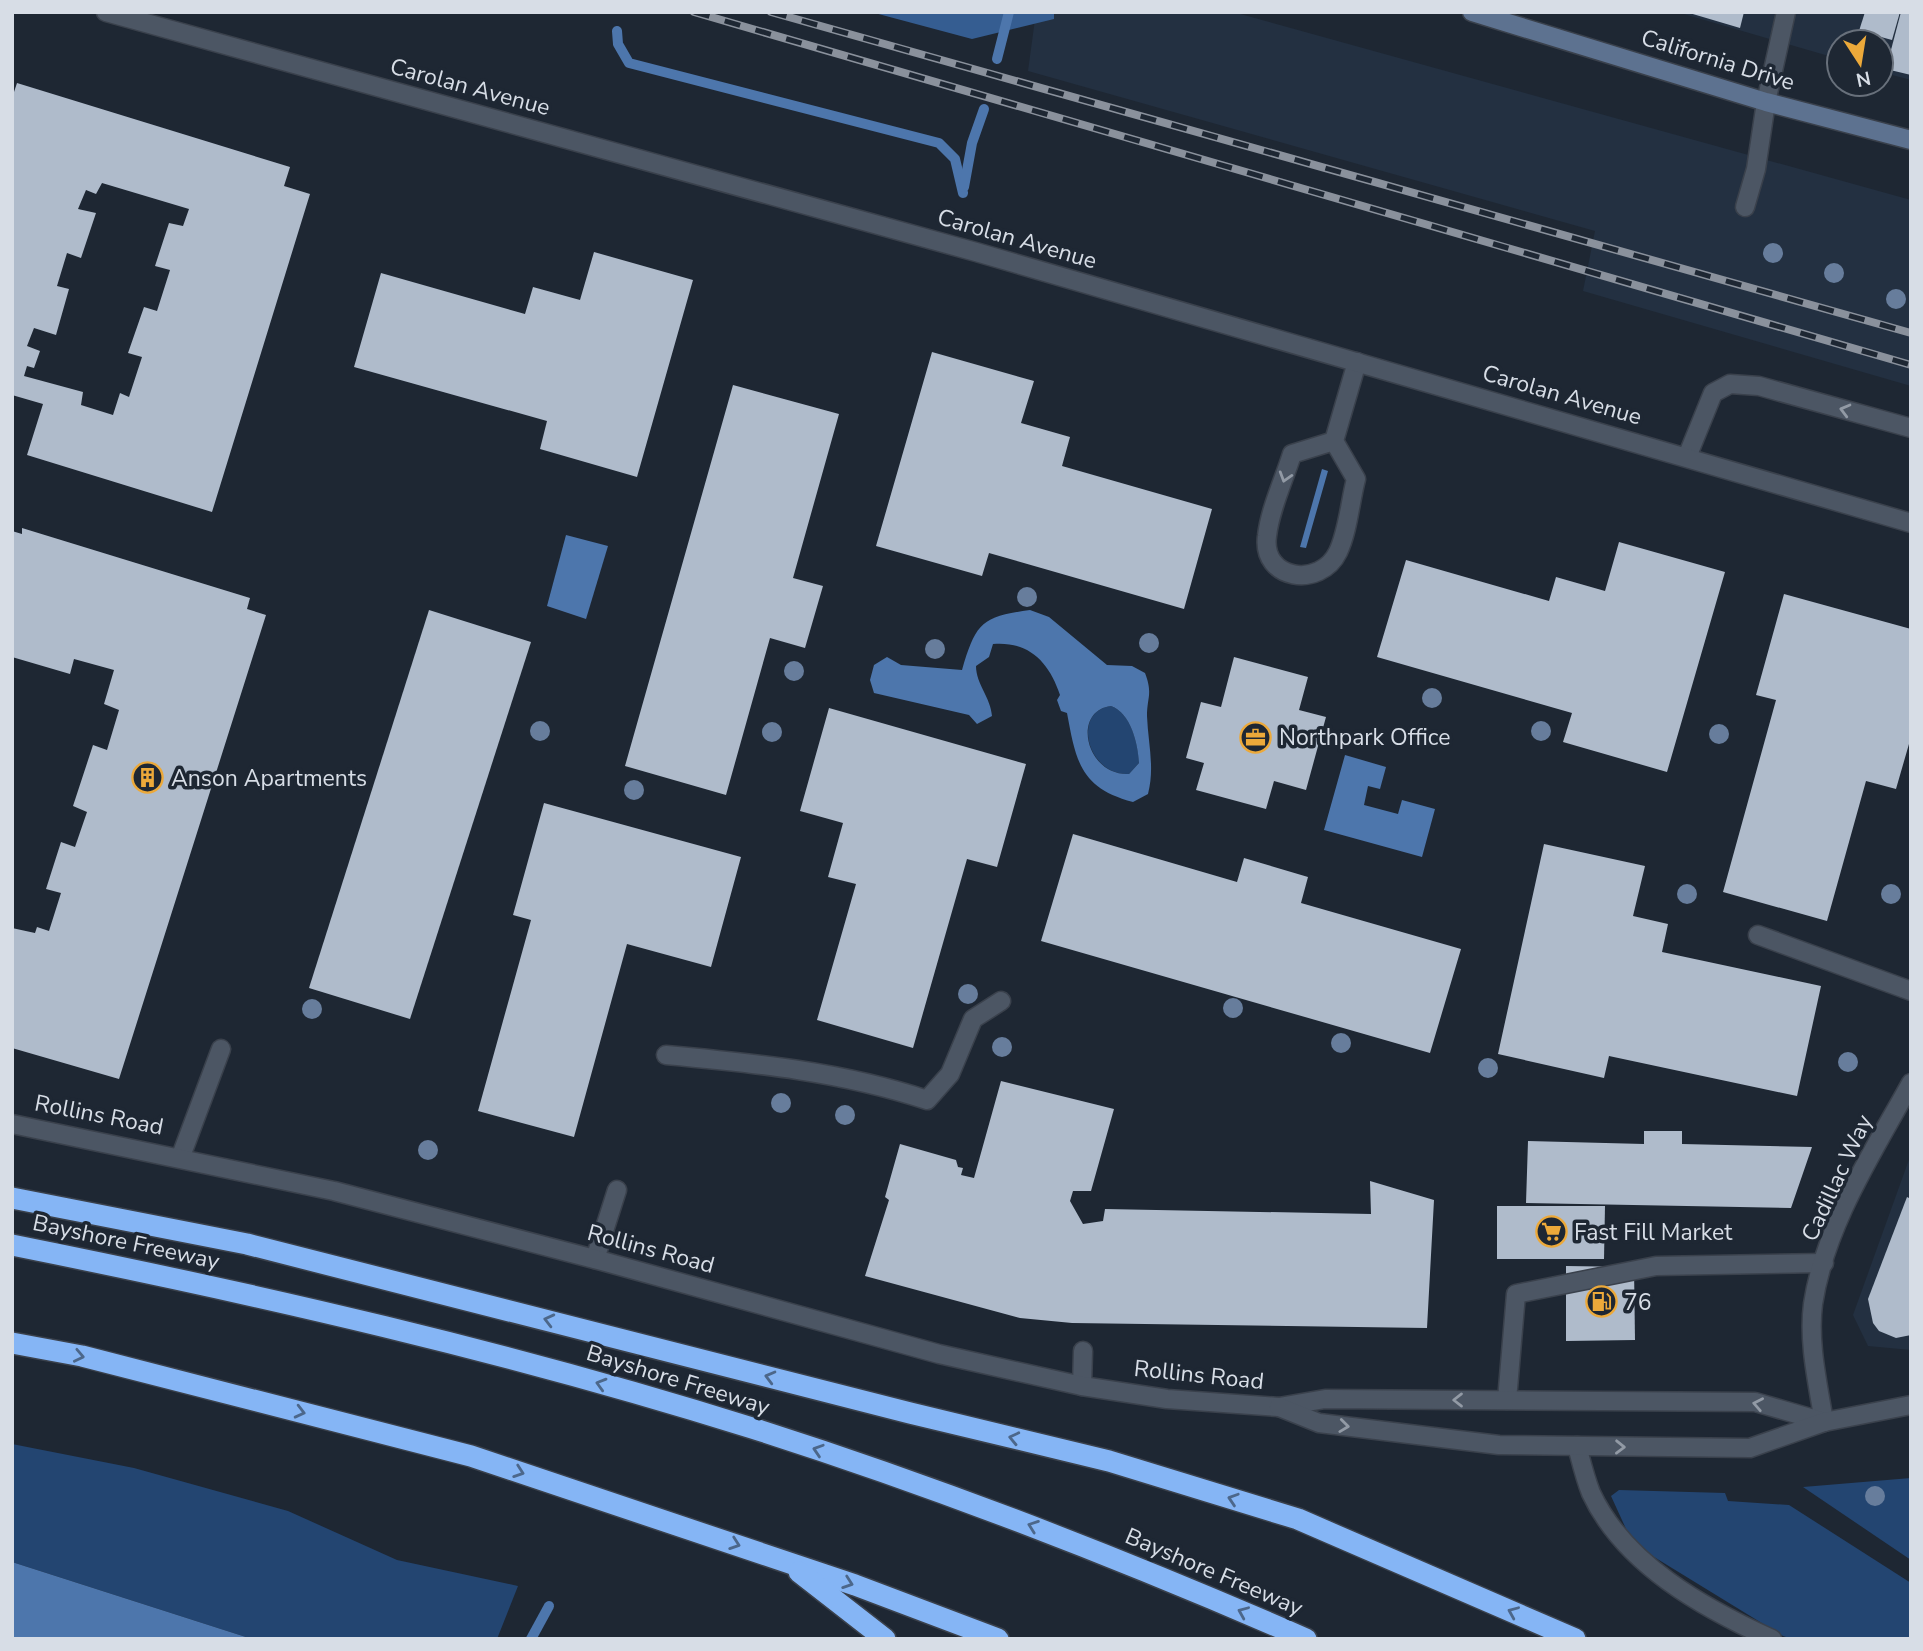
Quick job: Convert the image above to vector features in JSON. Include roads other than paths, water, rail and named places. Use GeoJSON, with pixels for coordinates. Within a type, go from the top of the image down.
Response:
{"type":"FeatureCollection","features":[{"type":"Feature","properties":{"kind":"highway"},"geometry":{"type":"LineString","coordinates":[[12,1198],[247,1244],[1109,1461],[1298,1519],[1575,1639]]}},
{"type":"Feature","properties":{"kind":"highway","name":"Bayshore Freeway"},"geometry":{"type":"LineString","coordinates":[[12,1245],[151,1273],[453,1343],[752,1428],[1046,1530],[1306,1639]]}},
{"type":"Feature","properties":{"kind":"highway"},"geometry":{"type":"LineString","coordinates":[[12,1343],[82,1356],[471,1456],[784,1560],[998,1639]]}},
{"type":"Feature","properties":{"kind":"highway"},"geometry":{"type":"LineString","coordinates":[[784,1560],[885,1639]]}},
{"type":"Feature","properties":{"kind":"main road","name":"California Drive"},"geometry":{"type":"LineString","coordinates":[[1472,12],[1733,89],[1766,102],[1911,140]]}},
{"type":"Feature","properties":{"kind":"street","name":"Carolan Avenue"},"geometry":{"type":"LineString","coordinates":[[106,12],[967,249],[1911,523]]}},
{"type":"Feature","properties":{"kind":"street"},"geometry":{"type":"LineString","coordinates":[[1745,207],[1756,169],[1766,102],[1786,12]]}},
{"type":"Feature","properties":{"kind":"street"},"geometry":{"type":"LineString","coordinates":[[1334,441],[1292,454],[1267,537],[1271,558],[1285,574],[1303,577],[1323,570],[1338,552],[1356,479],[1334,441],[1357,362]]}},
{"type":"Feature","properties":{"kind":"street"},"geometry":{"type":"LineString","coordinates":[[1687,457],[1713,393],[1730,384],[1759,386],[1911,428]]}},
{"type":"Feature","properties":{"kind":"street"},"geometry":{"type":"LineString","coordinates":[[1758,935],[1911,991]]}},
{"type":"Feature","properties":{"kind":"street"},"geometry":{"type":"LineString","coordinates":[[666,1055],[774,1065],[894,1089],[927,1100],[950,1074],[973,1019],[1000,1001]]}},
{"type":"Feature","properties":{"kind":"street"},"geometry":{"type":"LineString","coordinates":[[181,1156],[221,1049]]}},
{"type":"Feature","properties":{"kind":"street","name":"Cadillac Way"},"geometry":{"type":"LineString","coordinates":[[1824,1422],[1813,1348],[1813,1305],[1824,1263],[1856,1186],[1911,1083]]}},
{"type":"Feature","properties":{"kind":"street","name":"Rollins Road"},"geometry":{"type":"LineString","coordinates":[[12,1124],[181,1156],[347,1194],[939,1354],[1082,1386],[1167,1399],[1279,1408],[1325,1399],[1755,1402],[1824,1422]]}},
{"type":"Feature","properties":{"kind":"street"},"geometry":{"type":"LineString","coordinates":[[595,1259],[617,1190]]}},
{"type":"Feature","properties":{"kind":"street"},"geometry":{"type":"LineString","coordinates":[[1507,1400],[1516,1294],[1656,1266],[1824,1263]]}},
{"type":"Feature","properties":{"kind":"street"},"geometry":{"type":"LineString","coordinates":[[1082,1386],[1083,1351]]}},
{"type":"Feature","properties":{"kind":"street","name":"Rollins Road"},"geometry":{"type":"LineString","coordinates":[[1279,1408],[1319,1423],[1499,1445],[1750,1448],[1824,1422],[1911,1405]]}},
{"type":"Feature","properties":{"kind":"street"},"geometry":{"type":"LineString","coordinates":[[1577,1446],[1590,1491],[1605,1519],[1634,1555],[1726,1618],[1772,1639]]}},
{"type":"Feature","properties":{"kind":"waterway"},"geometry":{"type":"LineString","coordinates":[[997,59],[1009,12]]}},
{"type":"Feature","properties":{"kind":"waterway"},"geometry":{"type":"LineString","coordinates":[[617,31],[618,44],[629,63],[939,143],[955,159],[963,193]]}},
{"type":"Feature","properties":{"kind":"waterway"},"geometry":{"type":"LineString","coordinates":[[964,187],[972,143],[984,109]]}},
{"type":"Feature","properties":{"kind":"waterway"},"geometry":{"type":"LineString","coordinates":[[531,1639],[549,1606]]}},
{"type":"Feature","properties":{"kind":"railway"},"geometry":{"type":"LineString","coordinates":[[694,12],[1911,365]]}},
{"type":"Feature","properties":{"kind":"railway"},"geometry":{"type":"LineString","coordinates":[[771,12],[1911,333]]}},
{"type":"Feature","properties":{"kind":"place","name":"Northpark Office"},"geometry":{"type":"Point","coordinates":[1256,737]}},
{"type":"Feature","properties":{"kind":"place","name":"Anson Apartments"},"geometry":{"type":"Point","coordinates":[148,778]}},
{"type":"Feature","properties":{"kind":"place","name":"Fast Fill Market"},"geometry":{"type":"Point","coordinates":[1551,1232]}},
{"type":"Feature","properties":{"kind":"place","name":"76"},"geometry":{"type":"Point","coordinates":[1601,1302]}}]}
